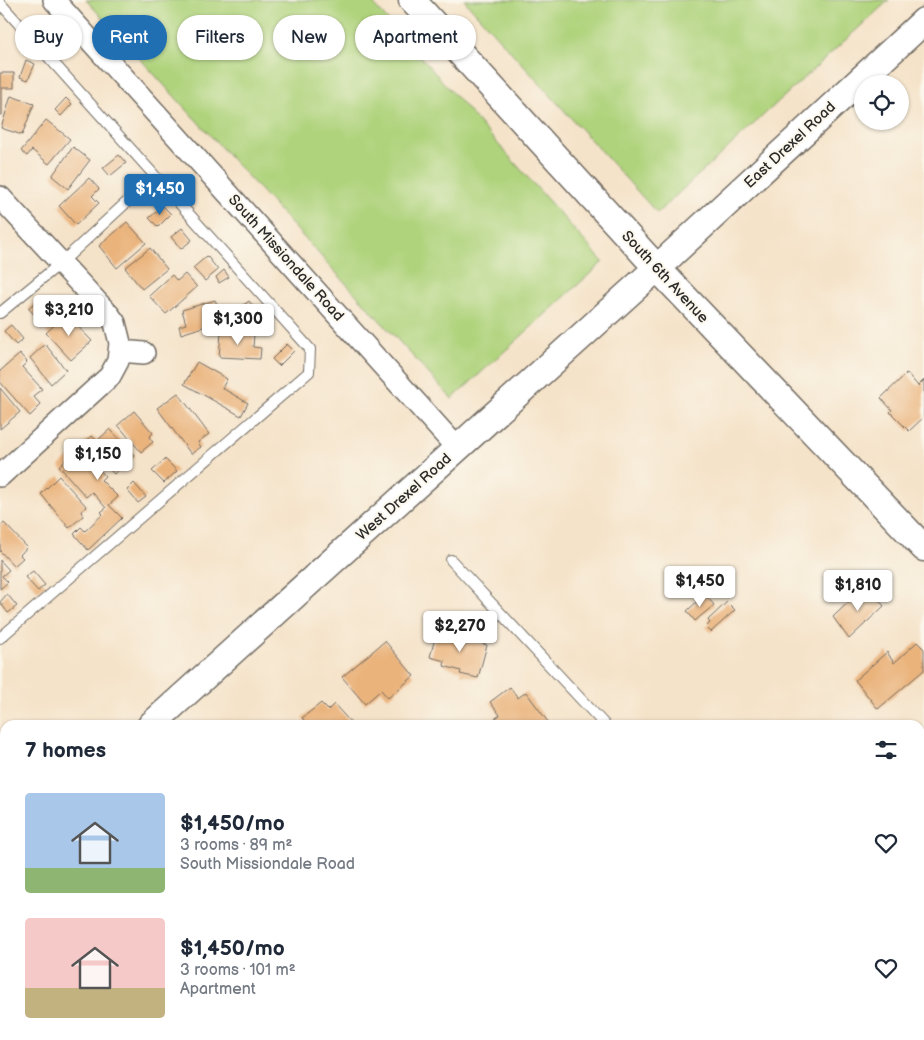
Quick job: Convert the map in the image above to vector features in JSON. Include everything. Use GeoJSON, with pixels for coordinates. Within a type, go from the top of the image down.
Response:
{"type":"FeatureCollection","features":[{"type":"Feature","properties":{"kind":"street","name":"South Missiondale Road"},"geometry":{"type":"LineString","coordinates":[[54,0],[457,448]]}},
{"type":"Feature","properties":{"kind":"street","name":"South 6th Avenue"},"geometry":{"type":"LineString","coordinates":[[412,0],[657,268],[924,548]]}},
{"type":"Feature","properties":{"kind":"street","name":"East Drexel Road"},"geometry":{"type":"LineString","coordinates":[[657,268],[924,21]]}},
{"type":"Feature","properties":{"kind":"street"},"geometry":{"type":"LineString","coordinates":[[0,197],[62,262],[115,323],[120,351],[115,369],[106,382],[0,476]]}},
{"type":"Feature","properties":{"kind":"street","name":"West Drexel Road"},"geometry":{"type":"LineString","coordinates":[[157,720],[657,268]]}},
{"type":"Feature","properties":{"kind":"street"},"geometry":{"type":"LineString","coordinates":[[120,351],[144,353]]}},
{"type":"Feature","properties":{"kind":"lane"},"geometry":{"type":"LineString","coordinates":[[0,3],[310,349],[309,372],[0,638]]}},
{"type":"Feature","properties":{"kind":"lane"},"geometry":{"type":"LineString","coordinates":[[0,313],[62,262],[155,176]]}},
{"type":"Feature","properties":{"kind":"lane"},"geometry":{"type":"LineString","coordinates":[[451,560],[599,720]]}},
{"type":"Feature","properties":{"kind":"green space"},"geometry":{"type":"Polygon","coordinates":[[[86,0],[370,0],[383,15],[355,15],[355,60],[423,60],[603,262],[452,399],[141,60],[167,60],[167,15],[100,15],[86,0]]]}},
{"type":"Feature","properties":{"kind":"green space"},"geometry":{"type":"Polygon","coordinates":[[[464,0],[889,0],[657,213],[464,0]]]}},
{"type":"Feature","properties":{"kind":"building"},"geometry":{"type":"Polygon","coordinates":[[[26,60],[35,64],[28,80],[20,77],[26,60]]]}},
{"type":"Feature","properties":{"kind":"building"},"geometry":{"type":"Polygon","coordinates":[[[0,73],[14,73],[14,88],[2,88],[2,115],[0,115],[0,73]]]}},
{"type":"Feature","properties":{"kind":"building"},"geometry":{"type":"Polygon","coordinates":[[[11,96],[34,104],[22,135],[1,128],[11,96]]]}},
{"type":"Feature","properties":{"kind":"building"},"geometry":{"type":"Polygon","coordinates":[[[66,98],[72,104],[61,116],[55,110],[66,98]]]}},
{"type":"Feature","properties":{"kind":"building"},"geometry":{"type":"Polygon","coordinates":[[[46,120],[70,139],[49,164],[32,150],[27,156],[21,151],[46,120]]]}},
{"type":"Feature","properties":{"kind":"building"},"geometry":{"type":"Polygon","coordinates":[[[73,147],[90,160],[68,189],[52,176],[73,147]]]}},
{"type":"Feature","properties":{"kind":"building"},"geometry":{"type":"Polygon","coordinates":[[[119,155],[126,163],[110,176],[103,168],[119,155]]]}},
{"type":"Feature","properties":{"kind":"building"},"geometry":{"type":"Polygon","coordinates":[[[89,178],[99,189],[92,196],[99,203],[76,225],[59,206],[89,178]]]}},
{"type":"Feature","properties":{"kind":"building"},"geometry":{"type":"Polygon","coordinates":[[[163,206],[171,214],[158,227],[149,218],[163,206]]]}},
{"type":"Feature","properties":{"kind":"building"},"geometry":{"type":"Polygon","coordinates":[[[127,222],[146,243],[117,268],[99,246],[127,222]]]}},
{"type":"Feature","properties":{"kind":"building"},"geometry":{"type":"Polygon","coordinates":[[[182,228],[192,240],[181,249],[171,237],[182,228]]]}},
{"type":"Feature","properties":{"kind":"building"},"geometry":{"type":"Polygon","coordinates":[[[150,248],[167,269],[142,289],[125,268],[150,248]]]}},
{"type":"Feature","properties":{"kind":"building"},"geometry":{"type":"Polygon","coordinates":[[[207,256],[218,270],[205,281],[193,268],[207,256]]]}},
{"type":"Feature","properties":{"kind":"building"},"geometry":{"type":"Polygon","coordinates":[[[224,270],[229,277],[219,283],[216,277],[224,270]]]}},
{"type":"Feature","properties":{"kind":"building"},"geometry":{"type":"Polygon","coordinates":[[[185,274],[197,287],[166,314],[149,296],[172,275],[177,281],[185,274]]]}},
{"type":"Feature","properties":{"kind":"building"},"geometry":{"type":"Polygon","coordinates":[[[215,300],[225,320],[181,334],[179,326],[186,324],[182,310],[215,300]]]}},
{"type":"Feature","properties":{"kind":"building"},"geometry":{"type":"Polygon","coordinates":[[[249,301],[254,307],[240,318],[235,311],[249,301]]]}},
{"type":"Feature","properties":{"kind":"building"},"geometry":{"type":"Polygon","coordinates":[[[36,302],[48,316],[42,323],[28,308],[36,302]]]}},
{"type":"Feature","properties":{"kind":"building"},"geometry":{"type":"Polygon","coordinates":[[[66,314],[92,341],[71,360],[46,333],[66,314]]]}},
{"type":"Feature","properties":{"kind":"building"},"geometry":{"type":"Polygon","coordinates":[[[11,325],[23,339],[16,345],[4,331],[11,325]]]}},
{"type":"Feature","properties":{"kind":"building"},"geometry":{"type":"Polygon","coordinates":[[[221,332],[254,334],[253,347],[261,348],[260,359],[219,357],[221,332]]]}},
{"type":"Feature","properties":{"kind":"building"},"geometry":{"type":"Polygon","coordinates":[[[45,344],[66,370],[51,384],[30,358],[45,344]]]}},
{"type":"Feature","properties":{"kind":"building"},"geometry":{"type":"Polygon","coordinates":[[[287,344],[294,351],[279,366],[272,359],[287,344]]]}},
{"type":"Feature","properties":{"kind":"building"},"geometry":{"type":"Polygon","coordinates":[[[20,354],[27,362],[22,367],[42,389],[33,396],[41,405],[30,416],[0,382],[0,371],[20,354]]]}},
{"type":"Feature","properties":{"kind":"building"},"geometry":{"type":"Polygon","coordinates":[[[197,362],[227,379],[222,388],[248,403],[241,416],[184,384],[197,362]]]}},
{"type":"Feature","properties":{"kind":"building"},"geometry":{"type":"Polygon","coordinates":[[[907,373],[918,386],[924,380],[924,417],[909,431],[890,412],[892,410],[881,398],[907,373]]]}},
{"type":"Feature","properties":{"kind":"building"},"geometry":{"type":"Polygon","coordinates":[[[0,388],[20,412],[0,429],[0,388]]]}},
{"type":"Feature","properties":{"kind":"building"},"geometry":{"type":"Polygon","coordinates":[[[178,393],[209,434],[198,442],[201,447],[191,454],[157,408],[178,393]]]}},
{"type":"Feature","properties":{"kind":"building"},"geometry":{"type":"Polygon","coordinates":[[[134,411],[153,433],[149,437],[153,442],[141,452],[118,425],[134,411]]]}},
{"type":"Feature","properties":{"kind":"building"},"geometry":{"type":"Polygon","coordinates":[[[110,429],[135,456],[114,474],[96,457],[103,465],[99,469],[105,476],[101,480],[118,497],[109,505],[122,518],[88,550],[74,534],[81,527],[85,531],[103,514],[101,512],[106,508],[92,492],[86,497],[59,466],[75,451],[83,460],[92,453],[83,444],[92,436],[97,441],[110,429]]]}},
{"type":"Feature","properties":{"kind":"building"},"geometry":{"type":"Polygon","coordinates":[[[165,459],[177,471],[164,483],[152,471],[165,459]]]}},
{"type":"Feature","properties":{"kind":"building"},"geometry":{"type":"Polygon","coordinates":[[[59,476],[87,507],[81,511],[83,516],[69,528],[41,494],[59,476]]]}},
{"type":"Feature","properties":{"kind":"building"},"geometry":{"type":"Polygon","coordinates":[[[134,483],[146,497],[138,503],[127,490],[134,483]]]}},
{"type":"Feature","properties":{"kind":"building"},"geometry":{"type":"Polygon","coordinates":[[[4,523],[27,547],[20,555],[23,558],[14,566],[0,551],[0,526],[4,523]]]}},
{"type":"Feature","properties":{"kind":"building"},"geometry":{"type":"Polygon","coordinates":[[[0,560],[9,570],[2,576],[8,582],[0,589],[0,560]]]}},
{"type":"Feature","properties":{"kind":"building"},"geometry":{"type":"Polygon","coordinates":[[[33,571],[45,585],[38,591],[25,577],[33,571]]]}},
{"type":"Feature","properties":{"kind":"building"},"geometry":{"type":"Polygon","coordinates":[[[866,585],[884,606],[849,639],[833,617],[866,585]]]}},
{"type":"Feature","properties":{"kind":"building"},"geometry":{"type":"Polygon","coordinates":[[[7,594],[17,606],[8,613],[0,602],[7,594]]]}},
{"type":"Feature","properties":{"kind":"building"},"geometry":{"type":"Polygon","coordinates":[[[705,594],[714,605],[695,621],[687,611],[705,594]]]}},
{"type":"Feature","properties":{"kind":"building"},"geometry":{"type":"Polygon","coordinates":[[[727,602],[735,610],[711,632],[706,627],[710,623],[708,620],[727,602]]]}},
{"type":"Feature","properties":{"kind":"building"},"geometry":{"type":"Polygon","coordinates":[[[450,629],[470,635],[469,640],[487,645],[478,678],[460,674],[461,671],[444,666],[445,661],[430,657],[435,638],[447,640],[450,629]]]}},
{"type":"Feature","properties":{"kind":"building"},"geometry":{"type":"Polygon","coordinates":[[[385,641],[414,676],[388,698],[381,690],[365,704],[342,677],[385,641]]]}},
{"type":"Feature","properties":{"kind":"building"},"geometry":{"type":"Polygon","coordinates":[[[917,642],[924,649],[924,670],[878,709],[855,680],[887,652],[894,663],[917,642]]]}},
{"type":"Feature","properties":{"kind":"building"},"geometry":{"type":"Polygon","coordinates":[[[510,687],[518,698],[526,692],[547,720],[493,720],[500,715],[490,702],[510,687]]]}},
{"type":"Feature","properties":{"kind":"building"},"geometry":{"type":"Polygon","coordinates":[[[321,703],[328,710],[334,704],[348,720],[304,720],[302,718],[321,703]]]}}]}
